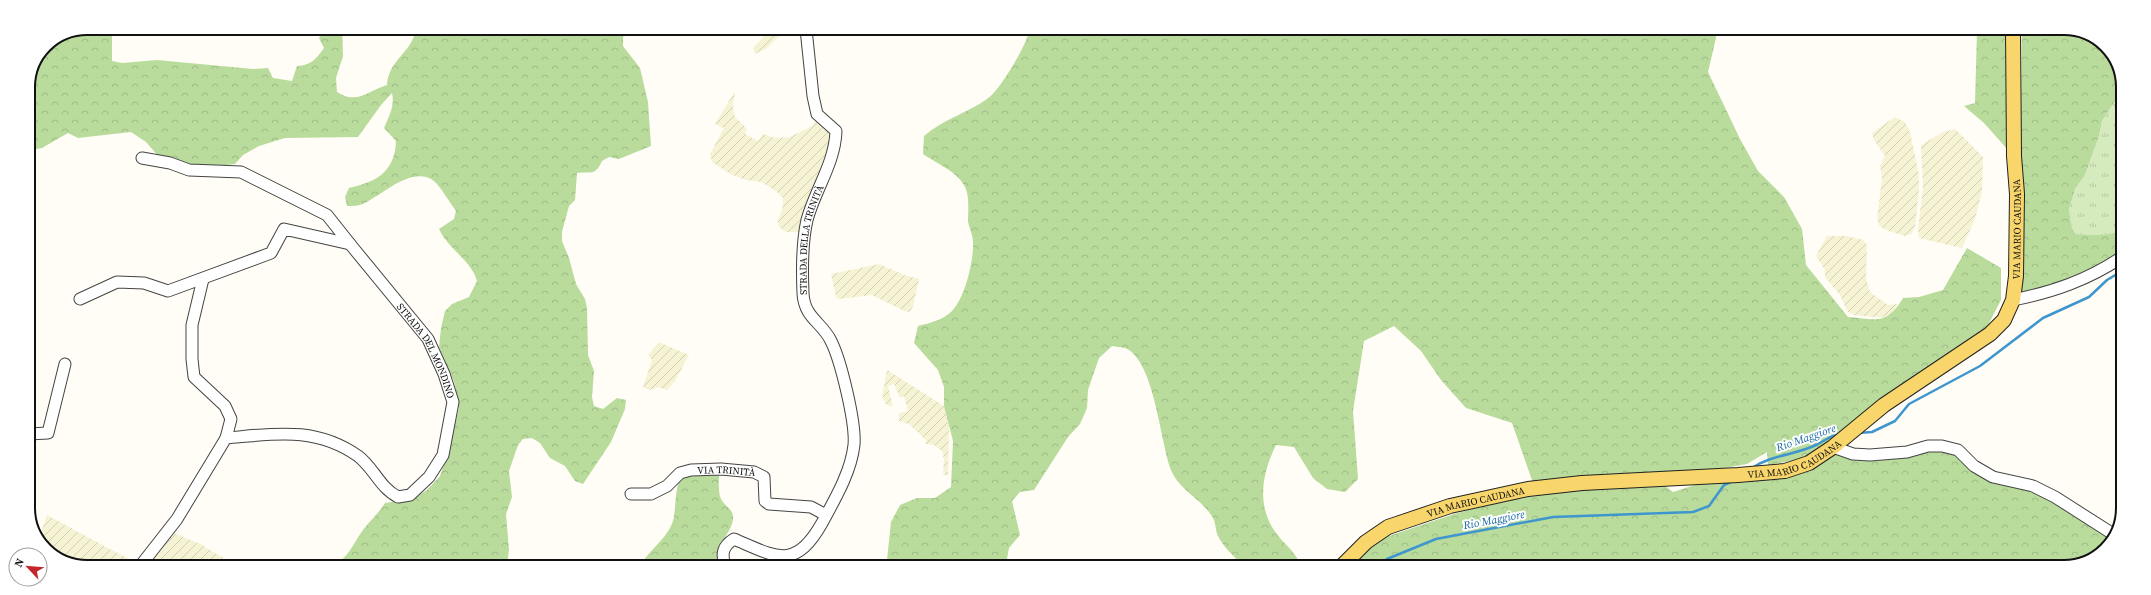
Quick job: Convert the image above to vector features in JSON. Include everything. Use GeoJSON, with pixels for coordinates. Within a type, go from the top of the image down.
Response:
{"type":"FeatureCollection","features":[{"type":"Feature","properties":{"kind":"main road","name":"VIA MARIO CAUDANA"},"geometry":{"type":"LineString","coordinates":[[1348,560],[1366,542],[1388,527],[1450,506],[1528,490],[1582,483],[1743,475],[1784,471],[1803,465],[1834,447],[1884,405],[1990,334],[2004,320],[2013,300],[2016,276],[2017,194],[2014,156],[2013,35]]}},
{"type":"Feature","properties":{"kind":"street","name":"STRADA DELLA TRINITÀ"},"geometry":{"type":"LineString","coordinates":[[724,560],[722,554],[726,544],[734,539],[773,556],[787,557],[804,547],[826,515],[849,468],[854,444],[848,395],[832,342],[809,314],[804,298],[807,221],[833,152],[836,131],[817,114],[813,96],[807,35]]}},
{"type":"Feature","properties":{"kind":"street","name":"STRADA DEL MONDINO"},"geometry":{"type":"LineString","coordinates":[[142,158],[170,163],[189,170],[241,172],[327,215],[428,339],[444,374],[453,402],[443,455],[430,477],[410,495],[398,497],[389,493],[359,457],[331,442],[313,435],[277,433],[226,438]]}},
{"type":"Feature","properties":{"kind":"street"},"geometry":{"type":"LineString","coordinates":[[80,299],[117,282],[144,283],[168,291],[203,279],[271,253],[284,229],[350,244]]}},
{"type":"Feature","properties":{"kind":"street"},"geometry":{"type":"LineString","coordinates":[[2013,300],[2048,293],[2071,285],[2103,270],[2116,261]]}},
{"type":"Feature","properties":{"kind":"street"},"geometry":{"type":"LineString","coordinates":[[145,560],[177,519],[226,438],[231,419],[225,406],[194,377],[192,359],[192,325],[203,279]]}},
{"type":"Feature","properties":{"kind":"street"},"geometry":{"type":"LineString","coordinates":[[35,434],[48,433],[65,364]]}},
{"type":"Feature","properties":{"kind":"street"},"geometry":{"type":"LineString","coordinates":[[1834,447],[1853,454],[1864,455],[1907,452],[1928,446],[1942,446],[1958,450],[1974,466],[1993,477],[2033,486],[2054,497],[2110,532]]}},
{"type":"Feature","properties":{"kind":"street","name":"VIA TRINITÀ"},"geometry":{"type":"LineString","coordinates":[[631,494],[650,494],[667,486],[680,473],[691,470],[720,469],[754,472],[764,477],[765,501],[768,504],[811,507],[826,515]]}},
{"type":"Feature","properties":{"kind":"shaded area"},"geometry":{"type":"Polygon","coordinates":[[[765,35],[780,35],[767,48],[755,54],[753,48],[765,35]]]}},
{"type":"Feature","properties":{"kind":"shaded area"},"geometry":{"type":"Polygon","coordinates":[[[735,91],[733,106],[735,117],[747,129],[745,134],[758,141],[763,134],[775,138],[790,137],[812,126],[815,121],[828,130],[831,137],[828,154],[803,212],[801,232],[786,232],[779,227],[778,221],[783,206],[783,198],[776,191],[761,182],[746,180],[730,174],[712,162],[710,154],[724,128],[715,124],[735,91]]]}},
{"type":"Feature","properties":{"kind":"shaded area"},"geometry":{"type":"Polygon","coordinates":[[[1895,117],[1905,122],[1910,132],[1919,175],[1915,227],[1911,234],[1904,236],[1884,229],[1879,225],[1877,220],[1882,177],[1880,166],[1885,156],[1874,140],[1872,133],[1895,117]]]}},
{"type":"Feature","properties":{"kind":"shaded area"},"geometry":{"type":"Polygon","coordinates":[[[1955,129],[1983,157],[1982,191],[1975,219],[1962,248],[1919,238],[1918,230],[1923,186],[1921,145],[1943,132],[1955,129]]]}},
{"type":"Feature","properties":{"kind":"shaded area"},"geometry":{"type":"Polygon","coordinates":[[[1827,236],[1847,236],[1863,240],[1867,245],[1866,279],[1870,292],[1888,305],[1898,304],[1891,314],[1883,317],[1873,317],[1853,315],[1847,311],[1840,295],[1825,277],[1825,270],[1816,256],[1827,236]]]}},
{"type":"Feature","properties":{"kind":"shaded area"},"geometry":{"type":"Polygon","coordinates":[[[879,264],[904,275],[919,279],[913,307],[909,312],[872,295],[839,299],[836,297],[831,274],[879,264]]]}},
{"type":"Feature","properties":{"kind":"shaded area"},"geometry":{"type":"Polygon","coordinates":[[[659,342],[689,355],[675,381],[667,390],[658,387],[649,390],[643,387],[652,360],[648,355],[659,342]]]}},
{"type":"Feature","properties":{"kind":"shaded area"},"geometry":{"type":"Polygon","coordinates":[[[887,370],[944,406],[949,426],[948,476],[943,474],[944,459],[942,451],[934,445],[926,444],[926,440],[909,424],[899,421],[899,413],[908,411],[904,396],[900,398],[894,384],[888,386],[893,407],[886,404],[882,396],[887,370]]]}},
{"type":"Feature","properties":{"kind":"shaded area"},"geometry":{"type":"Polygon","coordinates":[[[47,515],[131,560],[81,560],[67,556],[48,542],[41,532],[47,515]]]}},
{"type":"Feature","properties":{"kind":"shaded area"},"geometry":{"type":"Polygon","coordinates":[[[174,533],[200,544],[225,560],[153,560],[174,533]]]}},
{"type":"Feature","properties":{"kind":"green space"},"geometry":{"type":"Polygon","coordinates":[[[112,35],[112,61],[122,63],[157,60],[253,69],[268,68],[273,78],[292,81],[297,66],[313,61],[324,48],[319,38],[321,35],[342,35],[343,56],[336,78],[337,92],[344,96],[357,97],[387,85],[389,74],[409,46],[414,35],[624,35],[623,46],[640,68],[648,102],[651,146],[619,159],[609,157],[602,161],[597,169],[592,172],[577,173],[575,200],[569,206],[562,232],[562,241],[569,258],[576,284],[585,299],[587,308],[588,355],[594,371],[592,397],[594,406],[603,409],[617,398],[626,400],[625,409],[611,442],[583,484],[575,481],[565,466],[550,458],[540,443],[532,438],[523,439],[518,445],[509,471],[512,497],[506,514],[509,550],[508,560],[342,560],[385,503],[412,499],[427,490],[440,476],[446,459],[459,408],[454,382],[439,347],[441,328],[445,311],[452,304],[469,297],[477,281],[470,267],[448,243],[439,229],[454,219],[456,211],[434,181],[426,177],[417,176],[398,183],[365,203],[347,206],[345,197],[349,188],[359,186],[375,179],[388,168],[392,161],[396,141],[384,128],[392,107],[392,93],[381,105],[358,137],[285,138],[259,146],[243,155],[235,164],[192,169],[159,157],[146,142],[131,132],[78,138],[68,133],[42,148],[35,150],[35,88],[39,67],[50,50],[67,39],[77,36],[112,35]]]}},
{"type":"Feature","properties":{"kind":"green space"},"geometry":{"type":"Polygon","coordinates":[[[1716,35],[1708,72],[1740,139],[1758,171],[1784,197],[1802,229],[1806,265],[1848,317],[1880,319],[1891,313],[1903,298],[1919,297],[1943,290],[1967,248],[2001,268],[2001,300],[1985,331],[1825,446],[1798,460],[1768,465],[1767,452],[1747,464],[1708,471],[1533,483],[1512,423],[1466,408],[1441,380],[1421,351],[1394,326],[1364,341],[1353,411],[1358,479],[1345,492],[1327,489],[1313,478],[1294,447],[1276,445],[1271,455],[1263,487],[1265,509],[1268,520],[1274,530],[1298,560],[1237,560],[1226,548],[1218,536],[1214,520],[1208,511],[1179,483],[1171,470],[1151,388],[1138,359],[1127,349],[1112,346],[1099,358],[1088,390],[1087,408],[1080,424],[1068,437],[1034,490],[1020,492],[1012,501],[1020,535],[1009,548],[1007,560],[887,560],[891,522],[900,505],[917,498],[935,498],[951,487],[953,441],[944,406],[944,387],[938,370],[914,343],[918,326],[945,317],[957,305],[968,278],[973,250],[973,239],[968,221],[966,189],[956,175],[923,154],[924,136],[940,125],[987,99],[999,87],[1006,77],[1028,36],[1716,35]]]}},
{"type":"Feature","properties":{"kind":"green space"},"geometry":{"type":"Polygon","coordinates":[[[1977,35],[2009,35],[2008,150],[1984,123],[1964,106],[1975,103],[1977,35]]]}},
{"type":"Feature","properties":{"kind":"green space"},"geometry":{"type":"Polygon","coordinates":[[[2022,35],[2070,35],[2084,39],[2093,44],[2103,53],[2112,67],[2116,84],[2116,100],[2102,121],[2099,136],[2085,175],[2075,189],[2069,210],[2072,229],[2077,235],[2101,235],[2116,232],[2116,254],[2074,281],[2019,294],[2022,35]]]}},
{"type":"Feature","properties":{"kind":"green space"},"geometry":{"type":"Polygon","coordinates":[[[2116,100],[2116,232],[2101,235],[2077,235],[2072,229],[2069,210],[2075,189],[2085,175],[2099,136],[2102,121],[2116,100]]]}},
{"type":"Feature","properties":{"kind":"green space"},"geometry":{"type":"Polygon","coordinates":[[[1938,450],[1956,454],[2015,485],[2043,496],[2108,536],[2103,542],[2087,555],[2070,560],[1356,560],[1380,539],[1454,514],[1517,497],[1563,491],[1664,485],[1673,492],[1698,484],[1759,480],[1834,452],[1938,450]]]}},
{"type":"Feature","properties":{"kind":"green space"},"geometry":{"type":"Polygon","coordinates":[[[719,474],[720,496],[723,502],[731,510],[733,519],[729,531],[719,547],[717,560],[644,560],[667,533],[673,521],[678,484],[682,476],[719,474]]]}},
{"type":"Feature","properties":{"kind":"waterway","name":"Rio Maggiore"},"geometry":{"type":"LineString","coordinates":[[1858,433],[1872,432],[1895,421],[1909,404],[1980,366],[2043,318],[2089,297],[2107,280],[2116,275]]}},
{"type":"Feature","properties":{"kind":"waterway","name":"Rio Maggiore"},"geometry":{"type":"LineString","coordinates":[[1752,468],[1767,460],[1800,451],[1832,436],[1841,434]]}},
{"type":"Feature","properties":{"kind":"waterway","name":"Rio Maggiore"},"geometry":{"type":"LineString","coordinates":[[1386,560],[1436,539],[1553,517],[1693,512],[1709,506],[1724,485],[1731,482]]}}]}
